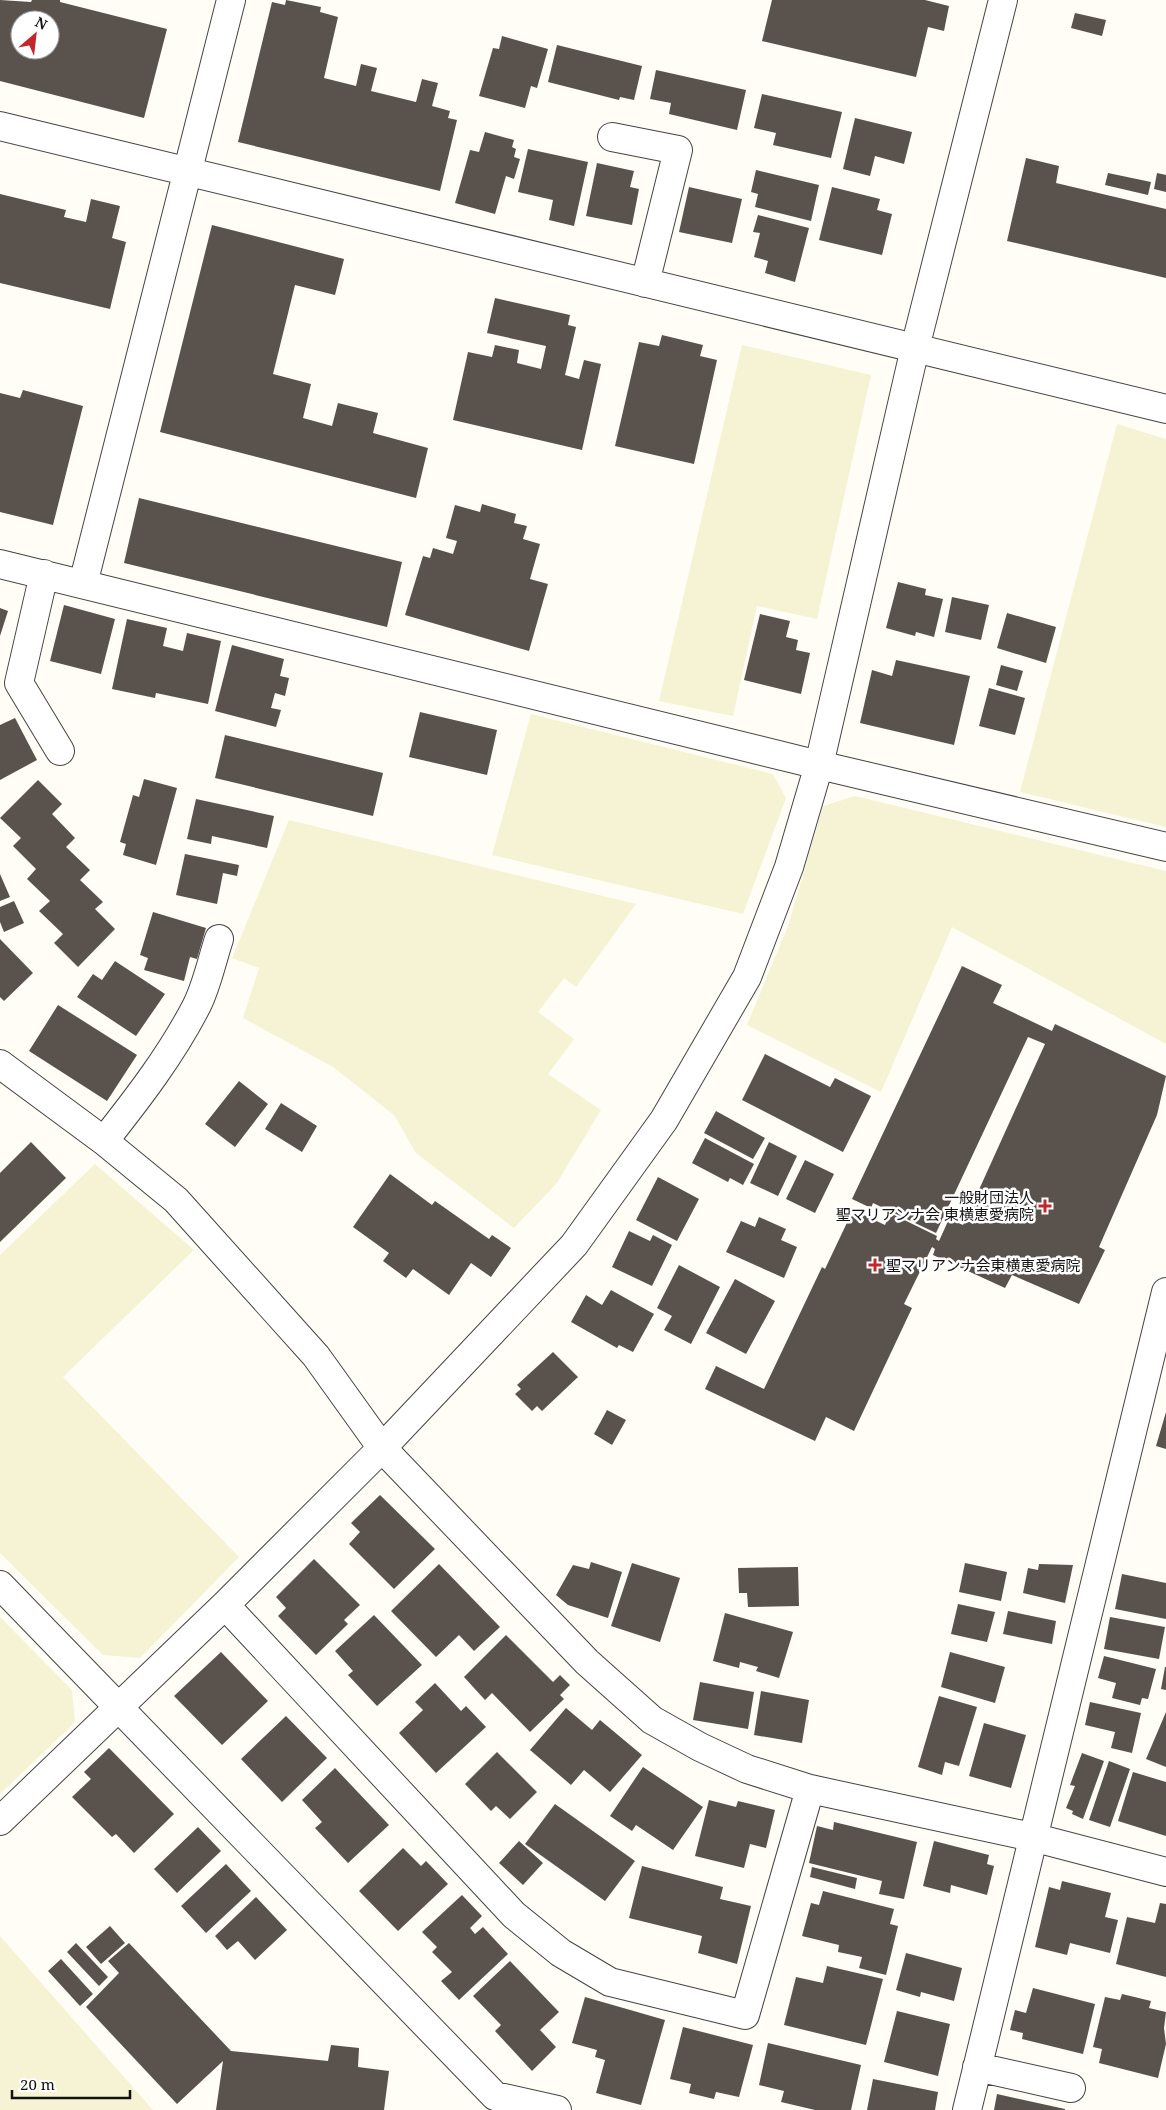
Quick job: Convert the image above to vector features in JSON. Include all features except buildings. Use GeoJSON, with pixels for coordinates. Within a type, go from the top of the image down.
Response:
{"type":"FeatureCollection","features":[{"type":"Feature","properties":{"kind":"street"},"geometry":{"type":"LineString","coordinates":[[83,584],[231,0]]}},
{"type":"Feature","properties":{"kind":"street"},"geometry":{"type":"LineString","coordinates":[[0,1821],[225,1605],[382,1448],[574,1245],[664,1120],[747,978],[789,867],[819,765],[915,348],[1003,0]]}},
{"type":"Feature","properties":{"kind":"street"},"geometry":{"type":"LineString","coordinates":[[0,126],[1166,409]]}},
{"type":"Feature","properties":{"kind":"street"},"geometry":{"type":"LineString","coordinates":[[612,137],[678,150],[645,283]]}},
{"type":"Feature","properties":{"kind":"street"},"geometry":{"type":"LineString","coordinates":[[0,564],[819,765],[1166,847]]}},
{"type":"Feature","properties":{"kind":"street"},"geometry":{"type":"LineString","coordinates":[[44,574],[19,683],[60,751]]}},
{"type":"Feature","properties":{"kind":"street"},"geometry":{"type":"LineString","coordinates":[[104,1141],[144,1089],[177,1040],[198,1003],[219,939]]}},
{"type":"Feature","properties":{"kind":"street"},"geometry":{"type":"LineString","coordinates":[[0,1064],[104,1141],[176,1200],[316,1356],[382,1448],[587,1662],[652,1720],[700,1748],[748,1769],[810,1789],[1032,1837],[1166,1872]]}},
{"type":"Feature","properties":{"kind":"street"},"geometry":{"type":"LineString","coordinates":[[967,2110],[1166,1292]]}},
{"type":"Feature","properties":{"kind":"street"},"geometry":{"type":"LineString","coordinates":[[0,1585],[494,2103],[557,2110]]}},
{"type":"Feature","properties":{"kind":"street"},"geometry":{"type":"LineString","coordinates":[[225,1605],[514,1915],[561,1953],[610,1982],[745,2015],[810,1789]]}},
{"type":"Feature","properties":{"kind":"street"},"geometry":{"type":"LineString","coordinates":[[977,2067],[1072,2088]]}},
{"type":"Feature","properties":{"kind":"shaded area"},"geometry":{"type":"Polygon","coordinates":[[[742,345],[871,375],[817,619],[757,606],[733,716],[659,701],[742,345]]]}},
{"type":"Feature","properties":{"kind":"shaded area"},"geometry":{"type":"Polygon","coordinates":[[[1117,424],[1166,439],[1166,827],[1020,792],[1117,424]]]}},
{"type":"Feature","properties":{"kind":"shaded area"},"geometry":{"type":"Polygon","coordinates":[[[531,714],[773,774],[786,798],[743,914],[492,855],[531,714]]]}},
{"type":"Feature","properties":{"kind":"shaded area"},"geometry":{"type":"Polygon","coordinates":[[[855,796],[1166,871],[1166,1044],[952,927],[881,1092],[747,1025],[788,926],[823,806],[855,796]]]}},
{"type":"Feature","properties":{"kind":"shaded area"},"geometry":{"type":"Polygon","coordinates":[[[289,820],[636,904],[576,987],[564,978],[538,1012],[574,1039],[548,1074],[601,1110],[557,1183],[514,1228],[416,1153],[394,1115],[333,1067],[243,1018],[259,968],[232,958],[289,820]]]}},
{"type":"Feature","properties":{"kind":"shaded area"},"geometry":{"type":"Polygon","coordinates":[[[95,1164],[194,1250],[63,1377],[239,1557],[140,1658],[103,1655],[0,1553],[0,1255],[95,1164]]]}},
{"type":"Feature","properties":{"kind":"shaded area"},"geometry":{"type":"Polygon","coordinates":[[[0,1617],[72,1690],[75,1722],[0,1794],[0,1617]]]}},
{"type":"Feature","properties":{"kind":"shaded area"},"geometry":{"type":"Polygon","coordinates":[[[0,1936],[153,2110],[0,2110],[0,1936]]]}},
{"type":"Feature","properties":{"kind":"place","name":"一般財団法人 聖マリアンナ会 東横恵愛病院"},"geometry":{"type":"Point","coordinates":[1045,1206]}},
{"type":"Feature","properties":{"kind":"place","name":"聖マリアンナ会東横恵愛病院"},"geometry":{"type":"Point","coordinates":[875,1265]}}]}
